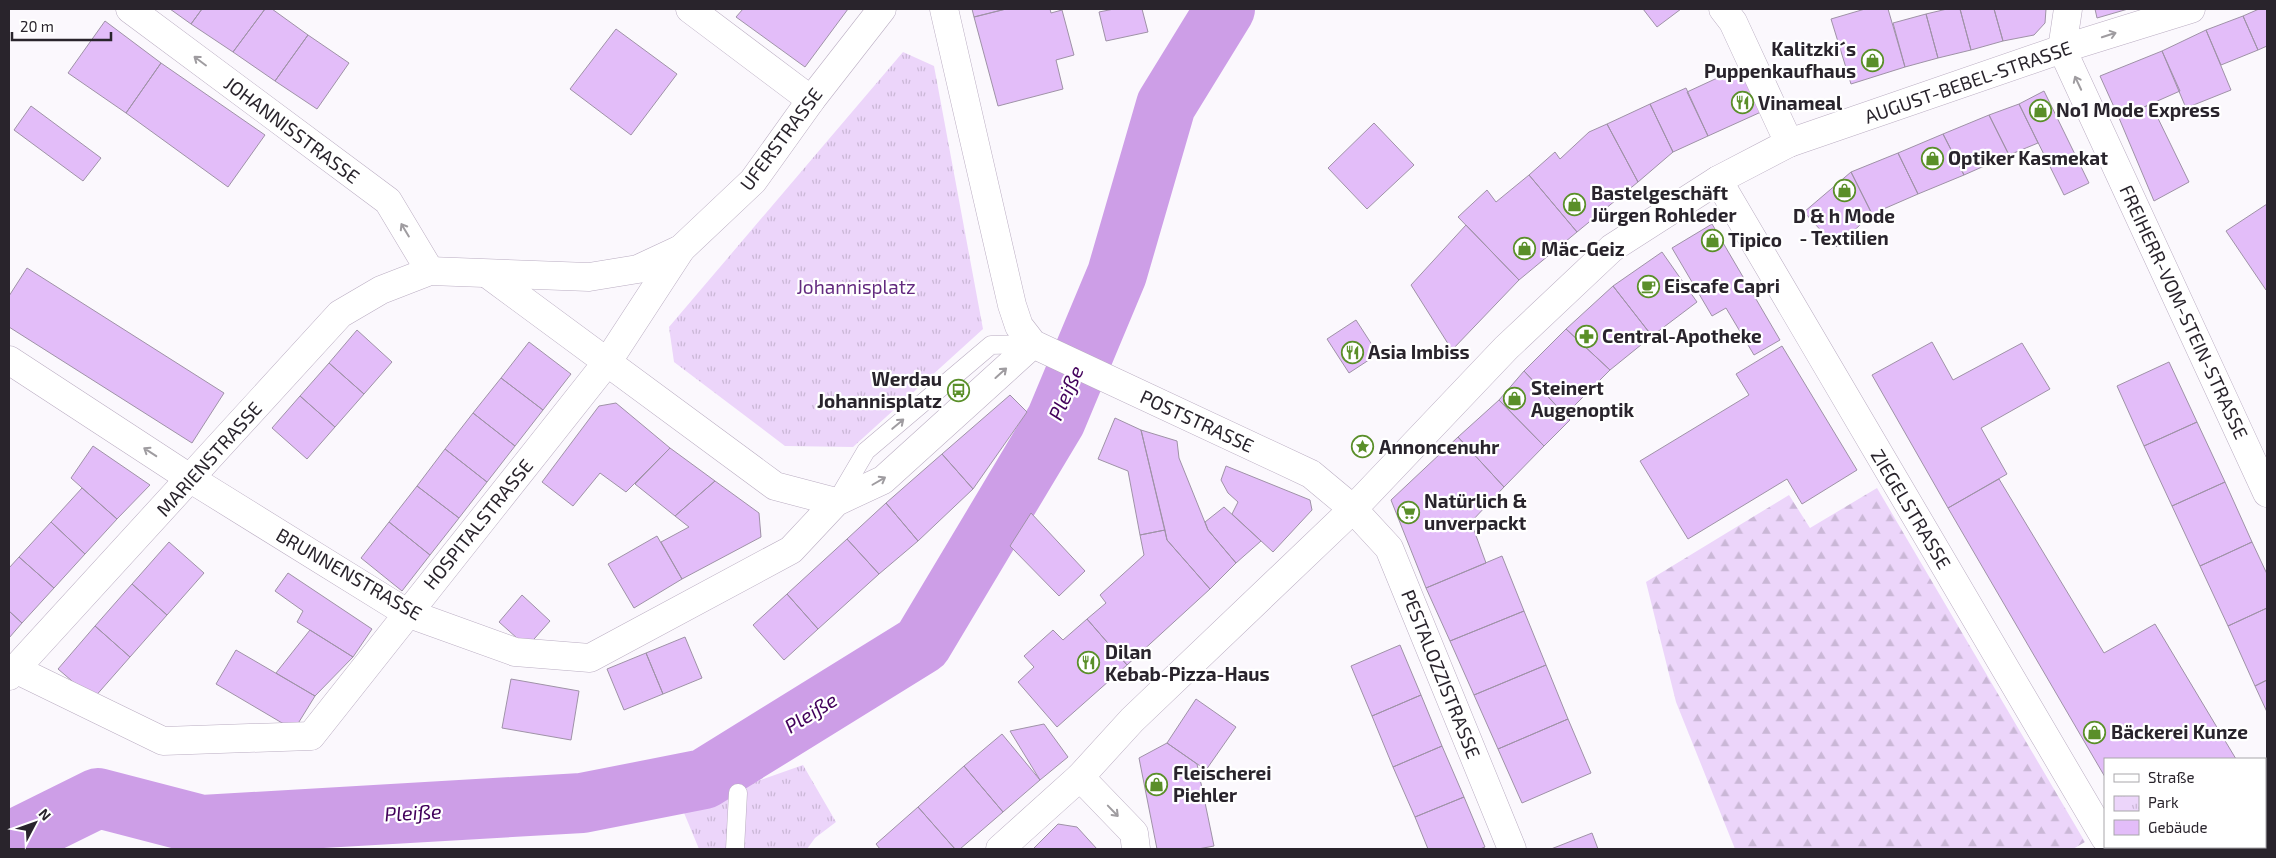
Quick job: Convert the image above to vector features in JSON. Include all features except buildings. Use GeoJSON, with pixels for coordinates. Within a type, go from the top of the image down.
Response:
{"type":"FeatureCollection","features":[{"type":"Feature","properties":{"kind":"street","name":"JOHANNISSTRASSE"},"geometry":{"type":"LineString","coordinates":[[130,9],[388,201],[430,271]]}},
{"type":"Feature","properties":{"kind":"street"},"geometry":{"type":"LineString","coordinates":[[690,9],[811,100]]}},
{"type":"Feature","properties":{"kind":"street","name":"UFERSTRASSE"},"geometry":{"type":"LineString","coordinates":[[430,271],[489,275],[589,277],[638,268],[681,249],[753,181],[811,100],[882,9]]}},
{"type":"Feature","properties":{"kind":"street"},"geometry":{"type":"LineString","coordinates":[[489,275],[775,486],[836,502],[883,480],[1041,349],[1019,326],[1012,305],[944,9]]}},
{"type":"Feature","properties":{"kind":"street"},"geometry":{"type":"LineString","coordinates":[[1723,9],[1733,22],[1788,143]]}},
{"type":"Feature","properties":{"kind":"street"},"geometry":{"type":"LineString","coordinates":[[2062,49],[2068,9]]}},
{"type":"Feature","properties":{"kind":"street","name":"AUGUST-BEBEL-STRASSE"},"geometry":{"type":"LineString","coordinates":[[1000,849],[1080,777],[1132,720],[1353,509],[1506,348],[1612,248],[1718,180],[1788,143],[2062,49],[2191,9]]}},
{"type":"Feature","properties":{"kind":"street","name":"FREIHERR-VOM-STEIN-STRASSE"},"geometry":{"type":"LineString","coordinates":[[2062,49],[2267,493]]}},
{"type":"Feature","properties":{"kind":"street","name":"ZIEGELSTRASSE"},"geometry":{"type":"LineString","coordinates":[[1718,180],[2104,836]]}},
{"type":"Feature","properties":{"kind":"street","name":"HOSPITALSTRASSE"},"geometry":{"type":"LineString","coordinates":[[12,673],[163,741],[311,736],[608,361],[681,249]]}},
{"type":"Feature","properties":{"kind":"street","name":"MARIENSTRASSE"},"geometry":{"type":"LineString","coordinates":[[12,673],[340,314],[381,290],[430,271]]}},
{"type":"Feature","properties":{"kind":"street","name":"POSTSTRASSE"},"geometry":{"type":"LineString","coordinates":[[1041,349],[1311,474],[1353,509]]}},
{"type":"Feature","properties":{"kind":"street","name":"BRUNNENSTRASSE"},"geometry":{"type":"LineString","coordinates":[[9,360],[191,479],[408,613],[515,652],[590,658],[791,550],[836,502]]}},
{"type":"Feature","properties":{"kind":"street","name":"PESTALOZZISTRASSE"},"geometry":{"type":"LineString","coordinates":[[1353,509],[1389,548],[1512,849]]}},
{"type":"Feature","properties":{"kind":"street"},"geometry":{"type":"LineString","coordinates":[[1080,777],[1134,833],[1136,849]]}},
{"type":"Feature","properties":{"kind":"lane"},"geometry":{"type":"LineString","coordinates":[[735,849],[738,793]]}},
{"type":"Feature","properties":{"kind":"green space","name":"Johannisplatz"},"geometry":{"type":"Polygon","coordinates":[[[903,52],[934,66],[983,329],[853,447],[785,446],[674,362],[669,327],[903,52]]]}},
{"type":"Feature","properties":{"kind":"green space"},"geometry":{"type":"Polygon","coordinates":[[[1877,488],[2085,842],[2073,849],[1735,849],[1676,702],[1646,582],[1789,495],[1810,528],[1877,488]]]}},
{"type":"Feature","properties":{"kind":"green space"},"geometry":{"type":"Polygon","coordinates":[[[803,765],[836,822],[815,838],[807,849],[699,849],[682,808],[803,765]]]}},
{"type":"Feature","properties":{"kind":"waterway","name":"Pleiße"},"geometry":{"type":"LineString","coordinates":[[9,842],[98,798],[202,825],[582,803],[704,779],[922,644],[1056,420],[1117,274],[1166,105],[1225,9]]}},
{"type":"Feature","properties":{"kind":"place","name":"Kalitzki´s Puppenkaufhaus"},"geometry":{"type":"Point","coordinates":[1872,60]}},
{"type":"Feature","properties":{"kind":"place","name":"Vinameal"},"geometry":{"type":"Point","coordinates":[1742,103]}},
{"type":"Feature","properties":{"kind":"place","name":"No1 Mode Express"},"geometry":{"type":"Point","coordinates":[2040,110]}},
{"type":"Feature","properties":{"kind":"place","name":"Optiker Kasmekat"},"geometry":{"type":"Point","coordinates":[1932,158]}},
{"type":"Feature","properties":{"kind":"place","name":"D & h Mode - Textilien"},"geometry":{"type":"Point","coordinates":[1844,190]}},
{"type":"Feature","properties":{"kind":"place","name":"Bastelgeschäft Jürgen Rohleder"},"geometry":{"type":"Point","coordinates":[1575,204]}},
{"type":"Feature","properties":{"kind":"place","name":"Tipico"},"geometry":{"type":"Point","coordinates":[1712,240]}},
{"type":"Feature","properties":{"kind":"place","name":"Mäc-Geiz"},"geometry":{"type":"Point","coordinates":[1525,249]}},
{"type":"Feature","properties":{"kind":"place","name":"Eiscafe Capri"},"geometry":{"type":"Point","coordinates":[1648,286]}},
{"type":"Feature","properties":{"kind":"place","name":"Central-Apotheke"},"geometry":{"type":"Point","coordinates":[1586,336]}},
{"type":"Feature","properties":{"kind":"place","name":"Asia Imbiss"},"geometry":{"type":"Point","coordinates":[1352,352]}},
{"type":"Feature","properties":{"kind":"place","name":"Werdau Johannisplatz"},"geometry":{"type":"Point","coordinates":[958,390]}},
{"type":"Feature","properties":{"kind":"place","name":"Steinert Augenoptik"},"geometry":{"type":"Point","coordinates":[1515,399]}},
{"type":"Feature","properties":{"kind":"place","name":"Annoncenuhr"},"geometry":{"type":"Point","coordinates":[1363,447]}},
{"type":"Feature","properties":{"kind":"place","name":"Natürlich & unverpackt"},"geometry":{"type":"Point","coordinates":[1408,512]}},
{"type":"Feature","properties":{"kind":"place","name":"Dilan Kebab-Pizza-Haus"},"geometry":{"type":"Point","coordinates":[1089,663]}},
{"type":"Feature","properties":{"kind":"place","name":"Bäckerei Kunze"},"geometry":{"type":"Point","coordinates":[2095,732]}},
{"type":"Feature","properties":{"kind":"place","name":"Fleischerei Piehler"},"geometry":{"type":"Point","coordinates":[1157,784]}}]}
